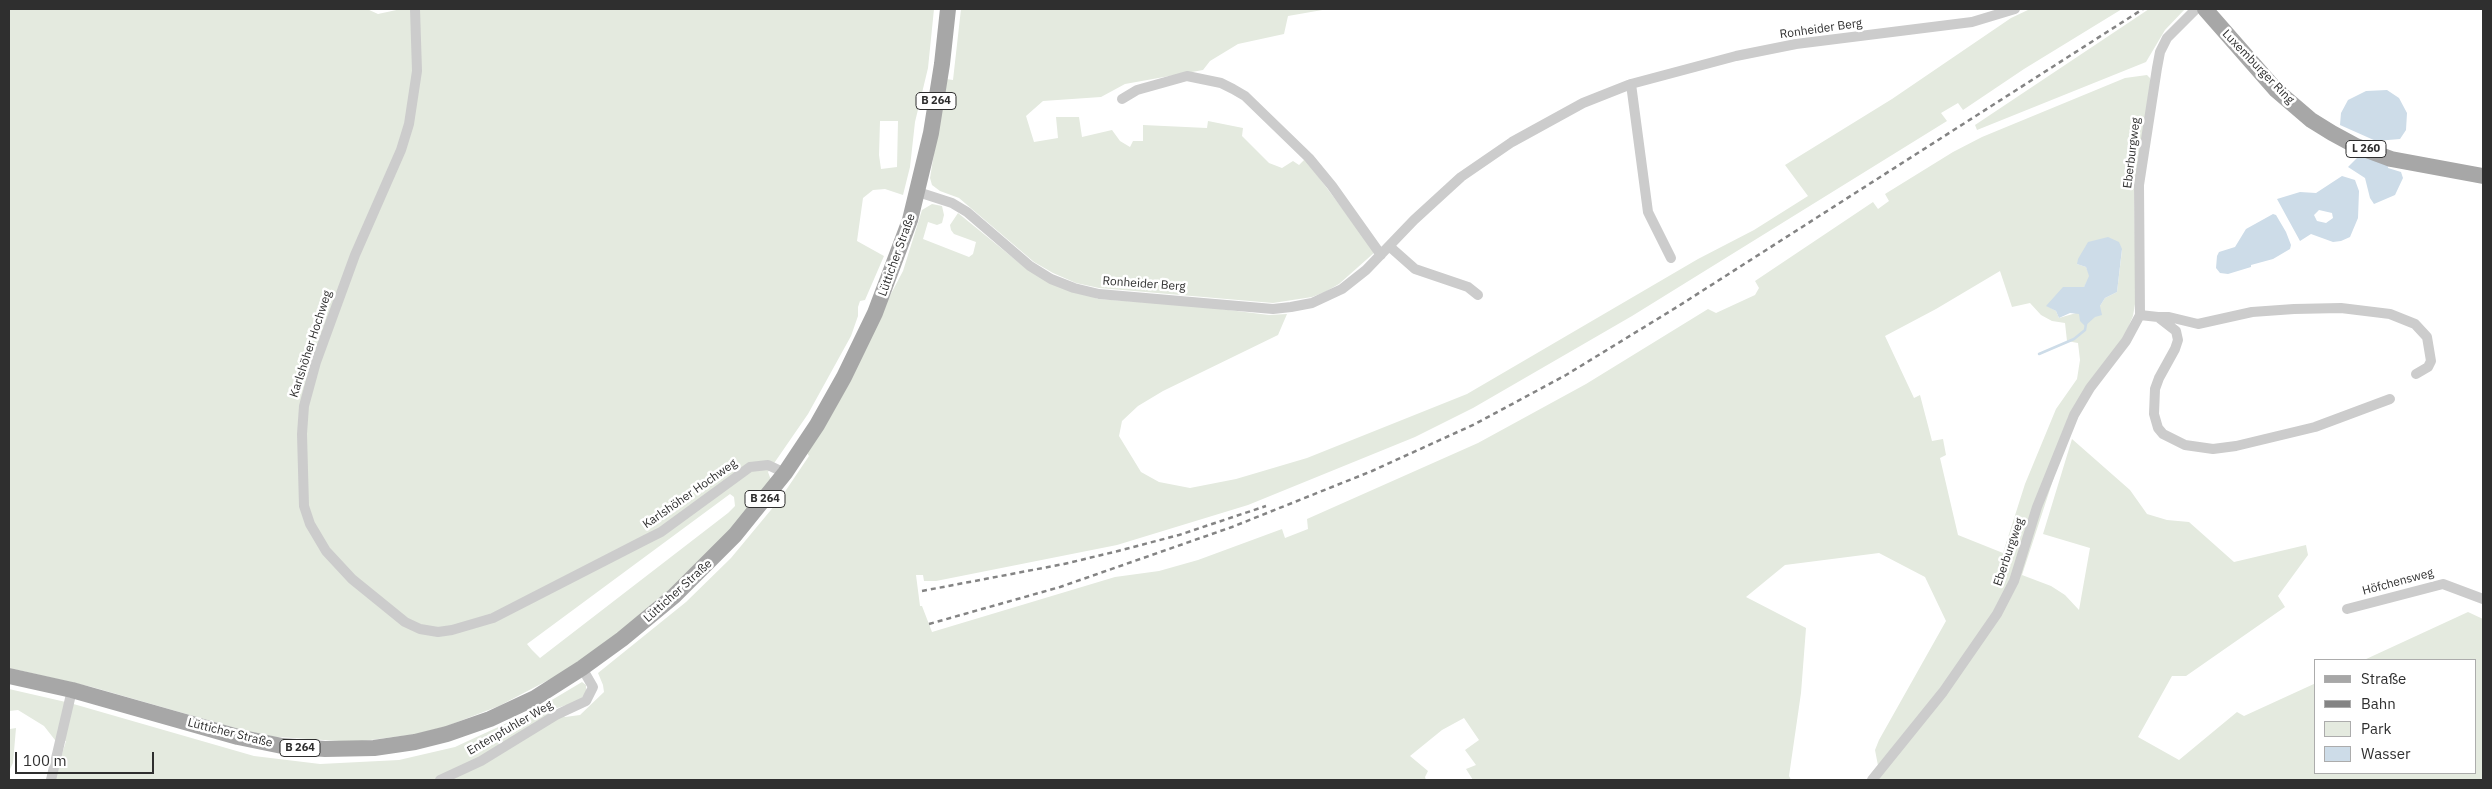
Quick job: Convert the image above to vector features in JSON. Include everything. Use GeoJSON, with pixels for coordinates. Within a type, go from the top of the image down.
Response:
{"type":"FeatureCollection","features":[{"type":"Feature","properties":{"kind":"main road","name":"Lütticher Straße"},"geometry":{"type":"LineString","coordinates":[[9,676],[72,690],[238,737],[282,746],[325,749],[374,748],[414,742],[490,719],[535,698],[622,640],[674,596],[710,562],[767,497],[817,425],[869,328],[898,258],[918,192],[941,74],[948,9]]}},
{"type":"Feature","properties":{"kind":"main road","name":"Luxemburger Ring"},"geometry":{"type":"LineString","coordinates":[[2205,9],[2276,90],[2311,120],[2356,146],[2391,159],[2483,176]]}},
{"type":"Feature","properties":{"kind":"street","name":"Karlshöher Hochweg"},"geometry":{"type":"LineString","coordinates":[[415,9],[417,71],[410,124],[402,150],[355,255],[316,362],[304,406],[302,434],[304,506],[310,524],[326,551],[352,579],[405,622],[420,629],[438,632],[452,630],[493,618],[661,532],[750,467],[768,465],[785,473]]}},
{"type":"Feature","properties":{"kind":"street","name":"Ronheider Berg"},"geometry":{"type":"LineString","coordinates":[[918,192],[952,203],[967,212],[1030,266],[1051,279],[1099,294],[1273,309],[1290,308],[1312,303],[1336,292],[1366,270],[1461,177],[1512,142],[1583,103],[1631,84],[1745,54],[1796,44],[1972,22],[2015,9]]}},
{"type":"Feature","properties":{"kind":"street","name":"Eberburgweg"},"geometry":{"type":"LineString","coordinates":[[1872,780],[1943,692],[1997,614],[2014,581],[2037,507],[2074,415],[2090,388],[2126,341],[2140,315],[2142,302],[2139,184],[2157,68],[2160,52],[2167,38],[2196,9]]}},
{"type":"Feature","properties":{"kind":"street"},"geometry":{"type":"LineString","coordinates":[[1122,99],[1137,90],[1163,81],[1187,76],[1221,83],[1245,96],[1309,158],[1332,186],[1381,255]]}},
{"type":"Feature","properties":{"kind":"street"},"geometry":{"type":"LineString","coordinates":[[1631,84],[1648,212],[1672,258]]}},
{"type":"Feature","properties":{"kind":"street"},"geometry":{"type":"LineString","coordinates":[[1389,246],[1415,269],[1468,287],[1478,295]]}},
{"type":"Feature","properties":{"kind":"street"},"geometry":{"type":"LineString","coordinates":[[2140,315],[2158,318],[2169,317],[2198,324],[2252,312],[2294,309],[2341,308],[2384,313],[2415,324],[2427,337],[2431,361],[2428,367],[2416,374]]}},
{"type":"Feature","properties":{"kind":"street"},"geometry":{"type":"LineString","coordinates":[[2158,318],[2176,331],[2178,340],[2159,378],[2154,414],[2158,428],[2164,434],[2185,445],[2213,449],[2236,446],[2315,427],[2390,399]]}},
{"type":"Feature","properties":{"kind":"street","name":"Höfchensweg"},"geometry":{"type":"LineString","coordinates":[[2347,609],[2443,584],[2483,599]]}},
{"type":"Feature","properties":{"kind":"street","name":"Entenpfuhler Weg"},"geometry":{"type":"LineString","coordinates":[[440,780],[481,761],[556,715],[586,701],[593,687],[582,668]]}},
{"type":"Feature","properties":{"kind":"street"},"geometry":{"type":"LineString","coordinates":[[50,780],[72,690]]}},
{"type":"Feature","properties":{"kind":"green space"},"geometry":{"type":"Polygon","coordinates":[[[9,9],[367,9],[378,14],[401,9],[934,9],[928,68],[915,122],[910,167],[903,195],[885,189],[873,190],[863,198],[857,241],[884,256],[865,300],[860,301],[858,316],[851,336],[808,414],[768,472],[771,480],[734,525],[678,583],[604,644],[558,675],[499,706],[447,726],[417,734],[355,742],[277,737],[246,731],[92,687],[9,668],[9,9]],[[880,121],[879,155],[881,169],[897,167],[898,121],[880,121]],[[730,494],[527,644],[540,658],[728,513],[735,506],[734,497],[730,494]]]}},
{"type":"Feature","properties":{"kind":"green space"},"geometry":{"type":"Polygon","coordinates":[[[961,9],[1328,9],[1288,16],[1284,34],[1238,44],[1210,61],[1203,70],[1125,84],[1101,97],[1043,101],[1026,116],[1034,142],[1058,138],[1056,117],[1079,117],[1082,137],[1112,130],[1120,141],[1130,147],[1133,141],[1143,141],[1143,125],[1207,128],[1208,121],[1243,128],[1242,136],[1269,163],[1282,168],[1293,161],[1299,165],[1305,159],[1375,252],[1339,284],[1325,292],[1312,297],[1273,303],[1099,288],[1076,283],[1034,262],[959,198],[940,191],[932,185],[930,178],[946,79],[953,80],[961,9]]]}},
{"type":"Feature","properties":{"kind":"green space"},"geometry":{"type":"Polygon","coordinates":[[[2030,9],[2122,9],[2024,69],[1963,110],[1958,103],[1941,113],[1947,121],[1632,316],[1473,408],[1415,437],[1248,505],[1117,545],[936,581],[924,581],[923,575],[916,575],[920,606],[922,606],[932,632],[1115,577],[1159,571],[1198,560],[1282,529],[1285,538],[1308,529],[1307,519],[1478,443],[1586,384],[1708,309],[1716,313],[1755,295],[1759,288],[1755,281],[1873,202],[1878,209],[1889,201],[1885,194],[1953,152],[1982,137],[2125,78],[2147,75],[2150,78],[2150,92],[2134,188],[2136,298],[2133,316],[2124,337],[2068,417],[2054,477],[2022,575],[2051,586],[2065,595],[2079,610],[2090,548],[2043,534],[2072,439],[2130,490],[2147,514],[2167,520],[2189,522],[2234,562],[2306,545],[2308,555],[2278,596],[2285,607],[2186,676],[2172,676],[2138,737],[2179,760],[2237,712],[2244,716],[2314,684],[2314,774],[2477,774],[2477,659],[2366,659],[2468,612],[2483,619],[2482,780],[1878,780],[1880,776],[1875,750],[1879,740],[1946,621],[1925,577],[1879,553],[1785,565],[1746,597],[1806,628],[1801,693],[1789,776],[1791,780],[1473,780],[1466,769],[1476,765],[1465,750],[1479,740],[1464,718],[1442,730],[1410,756],[1428,771],[1425,777],[1426,780],[54,780],[66,741],[55,740],[44,726],[18,710],[9,711],[9,689],[70,703],[254,756],[320,764],[399,760],[455,747],[535,710],[582,682],[586,685],[586,693],[579,701],[554,709],[565,717],[580,715],[604,692],[598,673],[686,602],[731,558],[780,499],[809,456],[807,453],[903,271],[922,210],[932,204],[942,206],[944,215],[942,223],[937,225],[928,222],[923,239],[969,257],[973,254],[976,242],[954,234],[951,230],[950,225],[958,213],[1028,270],[1098,299],[1196,306],[1269,315],[1287,314],[1278,335],[1163,391],[1138,406],[1122,421],[1119,436],[1141,472],[1159,482],[1190,488],[1236,479],[1307,458],[1467,394],[1698,259],[1754,230],[1808,196],[1785,165],[1892,99],[2011,18],[2030,9]],[[2122,250],[2077,264],[2086,267],[2090,276],[2084,287],[2047,306],[2056,311],[2059,318],[2100,306],[2105,298],[2117,292],[2122,250]],[[2000,271],[1936,309],[1885,336],[1914,398],[1920,395],[1932,441],[1943,439],[1946,455],[1940,458],[1958,535],[2003,553],[2025,484],[2056,409],[2077,379],[2080,360],[2078,343],[2067,341],[2065,323],[2052,321],[2041,315],[2030,303],[2012,307],[2000,271]]]}},
{"type":"Feature","properties":{"kind":"green space"},"geometry":{"type":"Polygon","coordinates":[[[2149,9],[2185,9],[2165,30],[2146,62],[1977,130],[1975,125],[2149,9]]]}},
{"type":"Feature","properties":{"kind":"green space"},"geometry":{"type":"Polygon","coordinates":[[[9,723],[10,729],[16,728],[13,763],[9,771],[9,723]]]}},
{"type":"Feature","properties":{"kind":"water"},"geometry":{"type":"Polygon","coordinates":[[[2387,90],[2399,98],[2407,113],[2406,130],[2400,139],[2376,141],[2340,125],[2341,113],[2348,100],[2366,91],[2387,90]]]}},
{"type":"Feature","properties":{"kind":"water"},"geometry":{"type":"Polygon","coordinates":[[[2371,144],[2387,159],[2388,168],[2401,172],[2403,178],[2395,195],[2374,204],[2370,198],[2365,178],[2348,167],[2371,144]]]}},
{"type":"Feature","properties":{"kind":"water"},"geometry":{"type":"Polygon","coordinates":[[[2342,176],[2355,180],[2359,191],[2358,218],[2350,237],[2333,242],[2311,234],[2300,241],[2277,199],[2300,192],[2316,193],[2342,176]],[[2319,210],[2314,215],[2317,221],[2326,223],[2333,218],[2332,213],[2319,210]]]}},
{"type":"Feature","properties":{"kind":"water"},"geometry":{"type":"Polygon","coordinates":[[[2273,214],[2276,215],[2286,232],[2291,245],[2290,249],[2273,259],[2251,265],[2251,267],[2228,274],[2220,273],[2216,268],[2219,252],[2235,247],[2246,229],[2273,214]]]}},
{"type":"Feature","properties":{"kind":"water"},"geometry":{"type":"Polygon","coordinates":[[[2108,237],[2119,242],[2122,249],[2117,292],[2105,298],[2100,306],[2102,315],[2095,317],[2085,326],[2080,321],[2079,314],[2070,313],[2059,318],[2056,311],[2046,306],[2063,287],[2084,287],[2089,276],[2086,267],[2077,264],[2078,259],[2088,242],[2108,237]]]}},
{"type":"Feature","properties":{"kind":"waterway"},"geometry":{"type":"LineString","coordinates":[[2039,354],[2074,339],[2085,330],[2086,324]]}},
{"type":"Feature","properties":{"kind":"railway"},"geometry":{"type":"LineString","coordinates":[[929,624],[1060,587],[1232,527],[1372,471],[1475,424],[1566,375],[1677,307],[2143,9]]}},
{"type":"Feature","properties":{"kind":"railway"},"geometry":{"type":"LineString","coordinates":[[922,591],[1064,564],[1118,551],[1179,535],[1266,506]]}}]}
